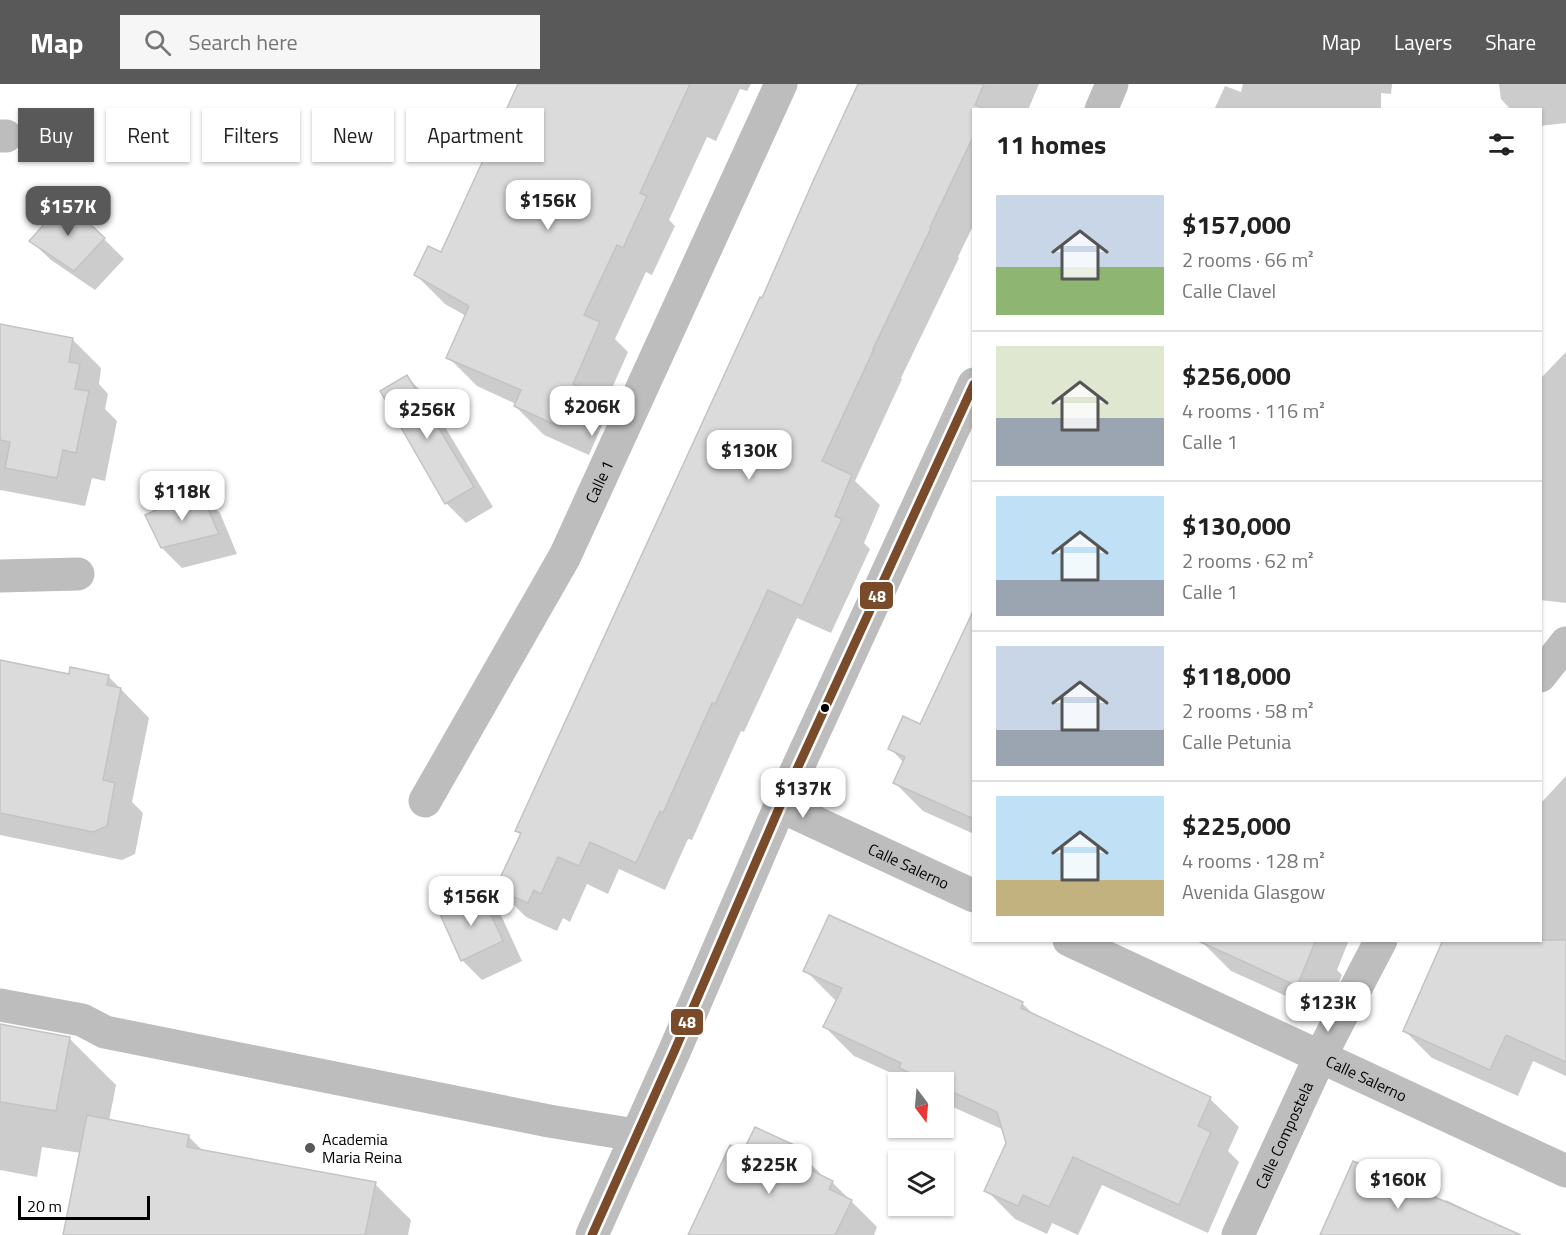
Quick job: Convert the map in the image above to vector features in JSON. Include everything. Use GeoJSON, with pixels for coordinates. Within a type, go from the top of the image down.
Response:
{"type":"FeatureCollection","features":[{"type":"Feature","properties":{"kind":"street","name":"Calle 1"},"geometry":{"type":"LineString","coordinates":[[425,801],[565,556],[781,84]]}},
{"type":"Feature","properties":{"kind":"street"},"geometry":{"type":"LineString","coordinates":[[1102,108],[1112,84]]}},
{"type":"Feature","properties":{"kind":"street"},"geometry":{"type":"LineString","coordinates":[[592,1235],[780,806],[972,388]]}},
{"type":"Feature","properties":{"kind":"street"},"geometry":{"type":"LineString","coordinates":[[0,576],[78,574]]}},
{"type":"Feature","properties":{"kind":"street"},"geometry":{"type":"LineString","coordinates":[[1542,673],[1566,643]]}},
{"type":"Feature","properties":{"kind":"street","name":"Calle Salerno"},"geometry":{"type":"LineString","coordinates":[[780,806],[972,895]]}},
{"type":"Feature","properties":{"kind":"street","name":"Calle Salerno"},"geometry":{"type":"LineString","coordinates":[[1073,942],[1566,1171]]}},
{"type":"Feature","properties":{"kind":"street","name":"Calle Compostela"},"geometry":{"type":"LineString","coordinates":[[1238,1235],[1320,1057],[1380,942]]}},
{"type":"Feature","properties":{"kind":"street"},"geometry":{"type":"LineString","coordinates":[[0,1005],[82,1020],[105,1032],[537,1118],[636,1135]]}},
{"type":"Feature","properties":{"kind":"building"},"geometry":{"type":"Polygon","coordinates":[[[518,84],[690,84],[640,193],[647,196],[623,248],[617,245],[584,315],[600,322],[573,384],[578,386],[560,427],[514,406],[521,390],[446,358],[469,306],[414,275],[428,246],[441,252],[482,162],[544,162],[544,108],[507,108],[518,84]]]}},
{"type":"Feature","properties":{"kind":"building"},"geometry":{"type":"Polygon","coordinates":[[[858,84],[984,84],[975,105],[983,108],[972,108],[972,139],[822,461],[852,475],[835,516],[842,519],[802,606],[768,590],[715,704],[712,703],[663,813],[660,811],[636,863],[590,842],[579,866],[558,857],[541,894],[534,890],[528,903],[495,889],[521,833],[515,831],[760,297],[762,298],[858,84]]]}},
{"type":"Feature","properties":{"kind":"building"},"geometry":{"type":"Polygon","coordinates":[[[65,201],[105,238],[74,271],[29,241],[65,201]]]}},
{"type":"Feature","properties":{"kind":"building"},"geometry":{"type":"Polygon","coordinates":[[[0,324],[73,338],[69,362],[80,364],[75,389],[89,391],[76,453],[63,450],[57,478],[5,468],[10,442],[0,440],[0,324]]]}},
{"type":"Feature","properties":{"kind":"building"},"geometry":{"type":"Polygon","coordinates":[[[407,375],[474,487],[445,504],[380,391],[407,375]]]}},
{"type":"Feature","properties":{"kind":"building"},"geometry":{"type":"Polygon","coordinates":[[[200,491],[219,534],[161,548],[145,515],[200,491]]]}},
{"type":"Feature","properties":{"kind":"building"},"geometry":{"type":"Polygon","coordinates":[[[972,613],[972,818],[893,783],[905,757],[888,749],[903,716],[920,724],[972,613]]]}},
{"type":"Feature","properties":{"kind":"building"},"geometry":{"type":"Polygon","coordinates":[[[0,660],[69,674],[70,667],[109,675],[107,685],[121,688],[103,780],[115,783],[107,826],[93,832],[0,813],[0,660]]]}},
{"type":"Feature","properties":{"kind":"building"},"geometry":{"type":"Polygon","coordinates":[[[481,893],[503,941],[461,961],[439,912],[481,893]]]}},
{"type":"Feature","properties":{"kind":"building"},"geometry":{"type":"Polygon","coordinates":[[[829,915],[1023,1002],[1021,1008],[1211,1097],[1198,1126],[1211,1132],[1179,1205],[1073,1157],[1049,1207],[1023,1195],[1018,1206],[984,1191],[1006,1143],[997,1112],[954,1093],[954,1072],[908,1072],[899,1068],[901,1063],[823,1027],[842,988],[803,971],[829,915]]]}},
{"type":"Feature","properties":{"kind":"building"},"geometry":{"type":"Polygon","coordinates":[[[1566,940],[1566,1062],[1506,1035],[1490,1070],[1403,1031],[1442,942],[1566,940]]]}},
{"type":"Feature","properties":{"kind":"building"},"geometry":{"type":"Polygon","coordinates":[[[1200,942],[1315,942],[1297,986],[1200,942]]]}},
{"type":"Feature","properties":{"kind":"building"},"geometry":{"type":"Polygon","coordinates":[[[0,1024],[70,1037],[56,1111],[0,1102],[0,1024]]]}},
{"type":"Feature","properties":{"kind":"building"},"geometry":{"type":"Polygon","coordinates":[[[87,1115],[189,1135],[187,1147],[376,1182],[365,1235],[63,1235],[87,1115]]]}},
{"type":"Feature","properties":{"kind":"building"},"geometry":{"type":"Polygon","coordinates":[[[755,1127],[794,1145],[788,1159],[833,1181],[829,1189],[852,1200],[835,1235],[688,1235],[730,1145],[743,1151],[755,1127]]]}},
{"type":"Feature","properties":{"kind":"building"},"geometry":{"type":"Polygon","coordinates":[[[1353,1161],[1521,1235],[1320,1235],[1353,1161]]]}},
{"type":"Feature","properties":{"kind":"transit line","name":"48"},"geometry":{"type":"LineString","coordinates":[[592,1235],[780,806],[972,388]]}},
{"type":"Feature","properties":{"kind":"place","name":"Academia Maria Reina"},"geometry":{"type":"Point","coordinates":[310,1148]}}]}
